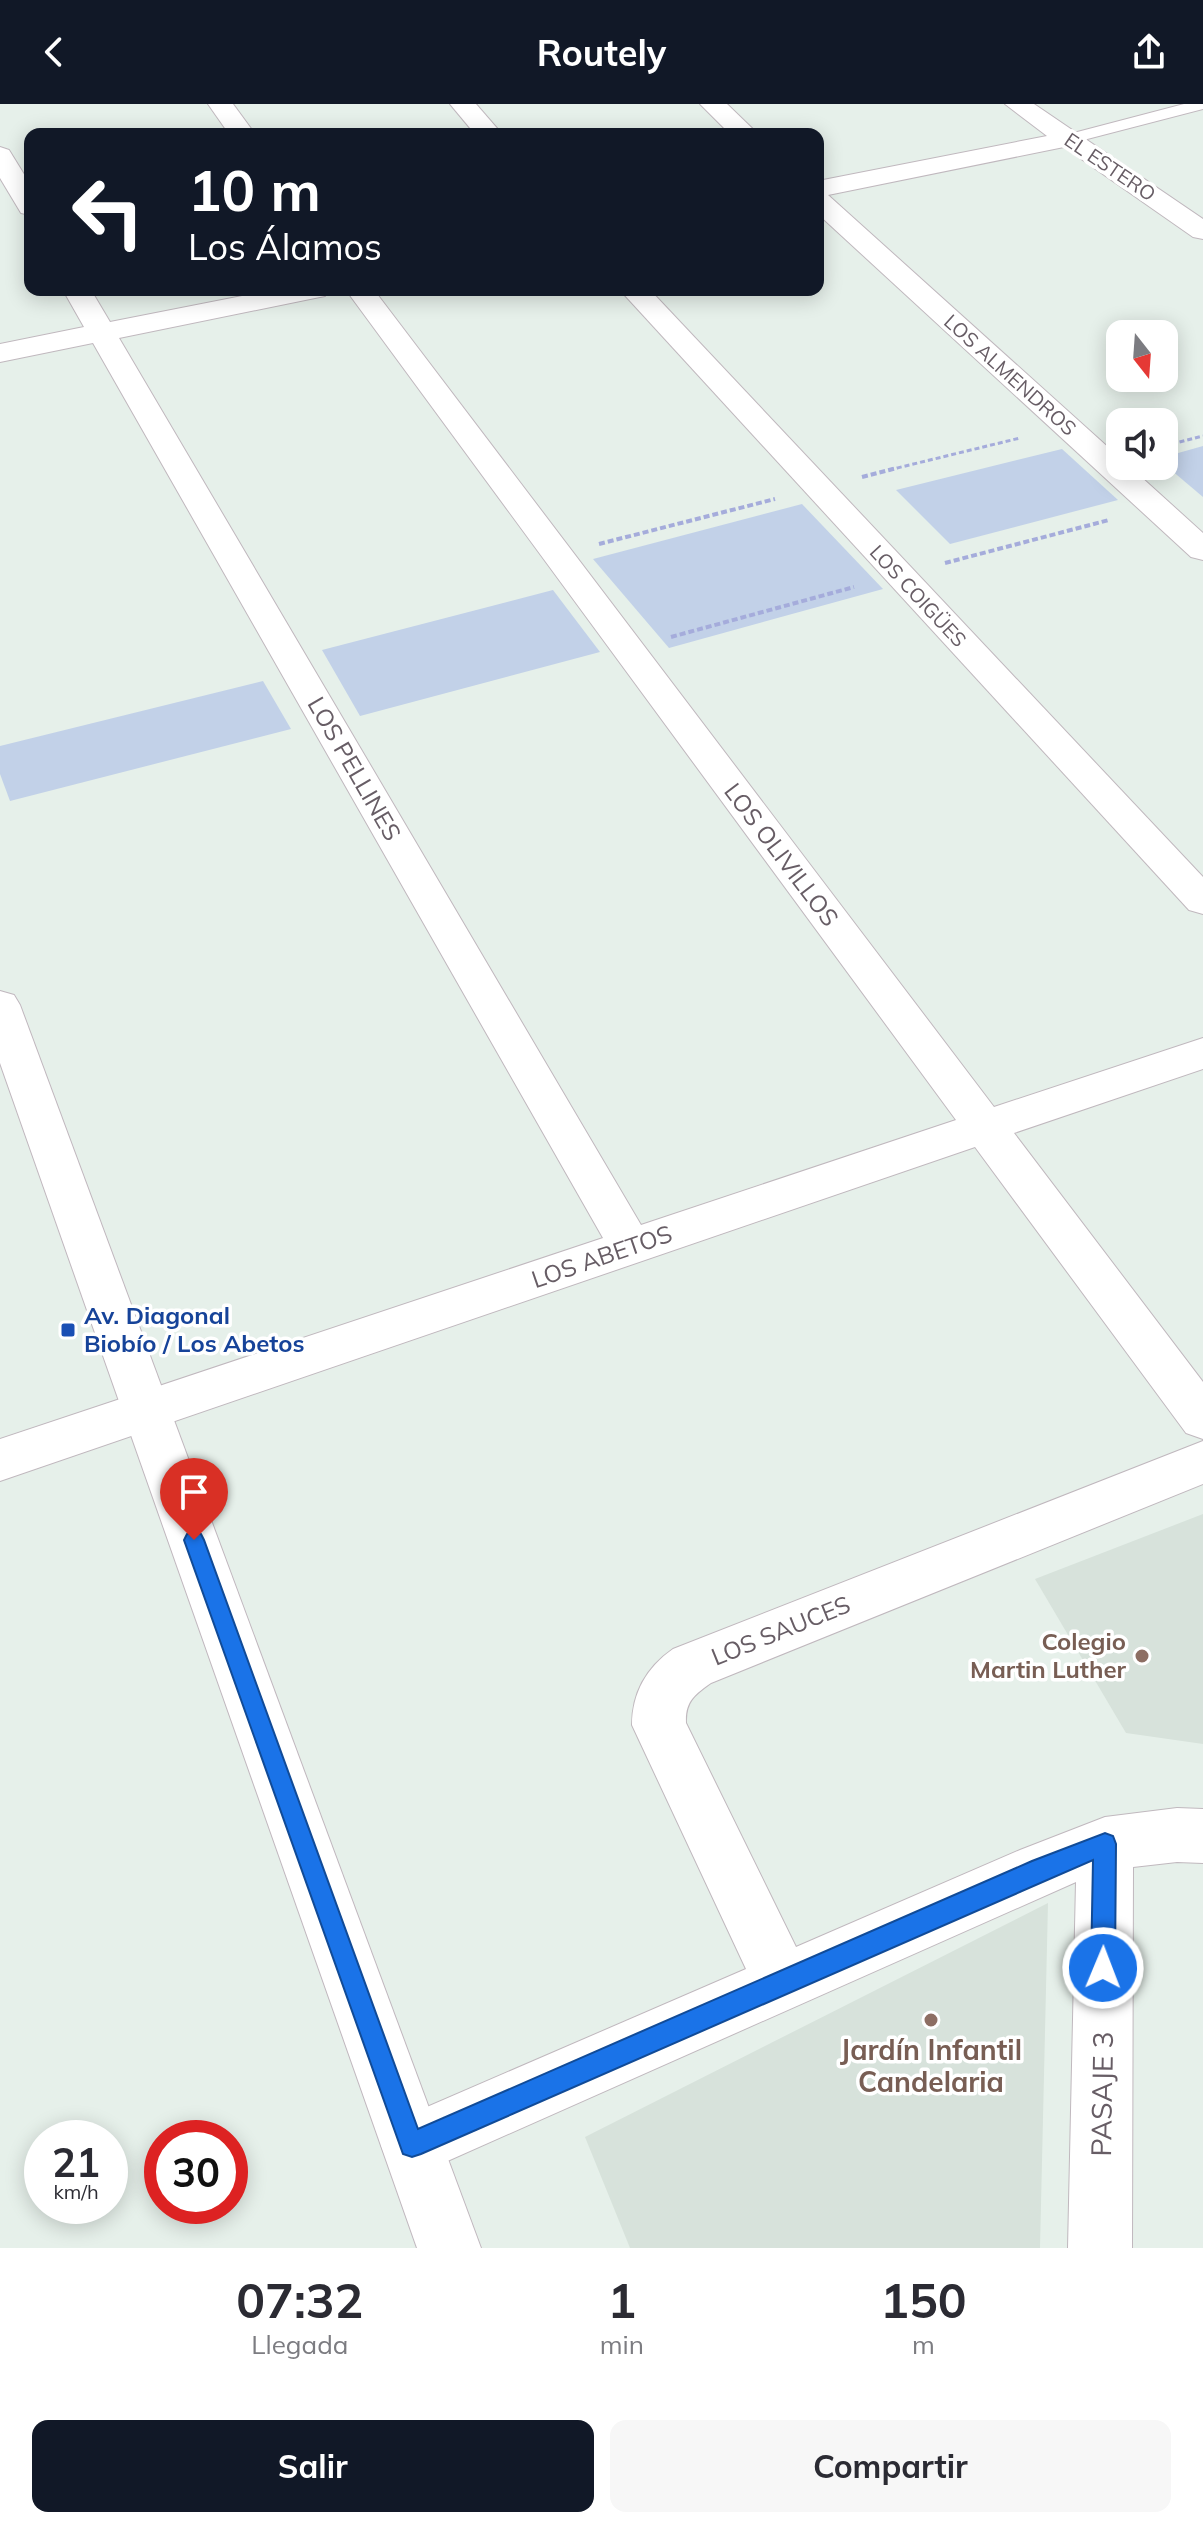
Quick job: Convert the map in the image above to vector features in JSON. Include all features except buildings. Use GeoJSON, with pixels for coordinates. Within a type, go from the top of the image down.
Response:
{"type":"FeatureCollection","features":[{"type":"Feature","properties":{"kind":"street"},"geometry":{"type":"LineString","coordinates":[[220,104],[238,128]]}},
{"type":"Feature","properties":{"kind":"street"},"geometry":{"type":"LineString","coordinates":[[462,104],[484,128]]}},
{"type":"Feature","properties":{"kind":"street"},"geometry":{"type":"LineString","coordinates":[[712,104],[738,128]]}},
{"type":"Feature","properties":{"kind":"street","name":"EL ESTERO"},"geometry":{"type":"LineString","coordinates":[[1017,104],[1203,231]]}},
{"type":"Feature","properties":{"kind":"street"},"geometry":{"type":"LineString","coordinates":[[824,188],[1068,139]]}},
{"type":"Feature","properties":{"kind":"street"},"geometry":{"type":"LineString","coordinates":[[0,155],[24,197]]}},
{"type":"Feature","properties":{"kind":"street","name":"LOS ALMENDROS"},"geometry":{"type":"LineString","coordinates":[[824,205],[1203,550]]}},
{"type":"Feature","properties":{"kind":"street","name":"LOS PELLINES"},"geometry":{"type":"LineString","coordinates":[[80,296],[631,1247]]}},
{"type":"Feature","properties":{"kind":"street"},"geometry":{"type":"LineString","coordinates":[[0,353],[285,296]]}},
{"type":"Feature","properties":{"kind":"street","name":"LOS OLIVILLOS"},"geometry":{"type":"LineString","coordinates":[[364,296],[1203,1419]]}},
{"type":"Feature","properties":{"kind":"street","name":"LOS COIGÜES"},"geometry":{"type":"LineString","coordinates":[[640,296],[1203,901]]}},
{"type":"Feature","properties":{"kind":"street"},"geometry":{"type":"LineString","coordinates":[[0,1005],[449,2248]]}},
{"type":"Feature","properties":{"kind":"street","name":"LOS ABETOS"},"geometry":{"type":"LineString","coordinates":[[0,1460],[1203,1053]]}},
{"type":"Feature","properties":{"kind":"street","name":"LOS SAUCES"},"geometry":{"type":"LineString","coordinates":[[782,1982],[659,1725],[658,1709],[662,1693],[674,1677],[692,1666],[1203,1462]]}},
{"type":"Feature","properties":{"kind":"street"},"geometry":{"type":"LineString","coordinates":[[412,2145],[1040,1869],[1105,1844],[1177,1835],[1203,1836]]}},
{"type":"Feature","properties":{"kind":"street","name":"PASAJE 3"},"geometry":{"type":"LineString","coordinates":[[1100,2248],[1105,1844]]}},
{"type":"Feature","properties":{"kind":"lane"},"geometry":{"type":"LineString","coordinates":[[1068,139],[1203,104]]}},
{"type":"Feature","properties":{"kind":"path"},"geometry":{"type":"LineString","coordinates":[[1178,442],[1203,436]]}},
{"type":"Feature","properties":{"kind":"shaded area"},"geometry":{"type":"Polygon","coordinates":[[[1203,446],[1203,497],[1178,476],[1178,453],[1203,446]]]}},
{"type":"Feature","properties":{"kind":"shaded area"},"geometry":{"type":"Polygon","coordinates":[[[1062,449],[1118,500],[950,544],[896,490],[1062,449]]]}},
{"type":"Feature","properties":{"kind":"shaded area"},"geometry":{"type":"Polygon","coordinates":[[[802,504],[883,589],[669,648],[593,559],[802,504]]]}},
{"type":"Feature","properties":{"kind":"shaded area"},"geometry":{"type":"Polygon","coordinates":[[[553,590],[600,652],[360,716],[322,650],[553,590]]]}},
{"type":"Feature","properties":{"kind":"shaded area"},"geometry":{"type":"Polygon","coordinates":[[[263,681],[291,729],[10,801],[0,774],[0,746],[263,681]]]}},
{"type":"Feature","properties":{"kind":"shaded area","name":"Colegio Martin Luther"},"geometry":{"type":"Polygon","coordinates":[[[1203,1514],[1203,1744],[1126,1733],[1035,1579],[1203,1514]]]}},
{"type":"Feature","properties":{"kind":"shaded area","name":"Jardín Infantil Candelaria"},"geometry":{"type":"Polygon","coordinates":[[[1048,1903],[1040,2248],[630,2248],[585,2137],[1048,1903]]]}},
{"type":"Feature","properties":{"kind":"place","name":"Av. Diagonal Biobío / Los Abetos"},"geometry":{"type":"Point","coordinates":[68,1330]}},
{"type":"Feature","properties":{"kind":"place","name":"Colegio Martin Luther"},"geometry":{"type":"Point","coordinates":[1142,1656]}},
{"type":"Feature","properties":{"kind":"place","name":"Jardín Infantil Candelaria"},"geometry":{"type":"Point","coordinates":[931,2020]}},
{"type":"Feature","properties":{"kind":"route"},"geometry":{"type":"LineString","coordinates":[[194,1540],[412,2145],[1040,1869],[1105,1844],[1103,1968]]}}]}
